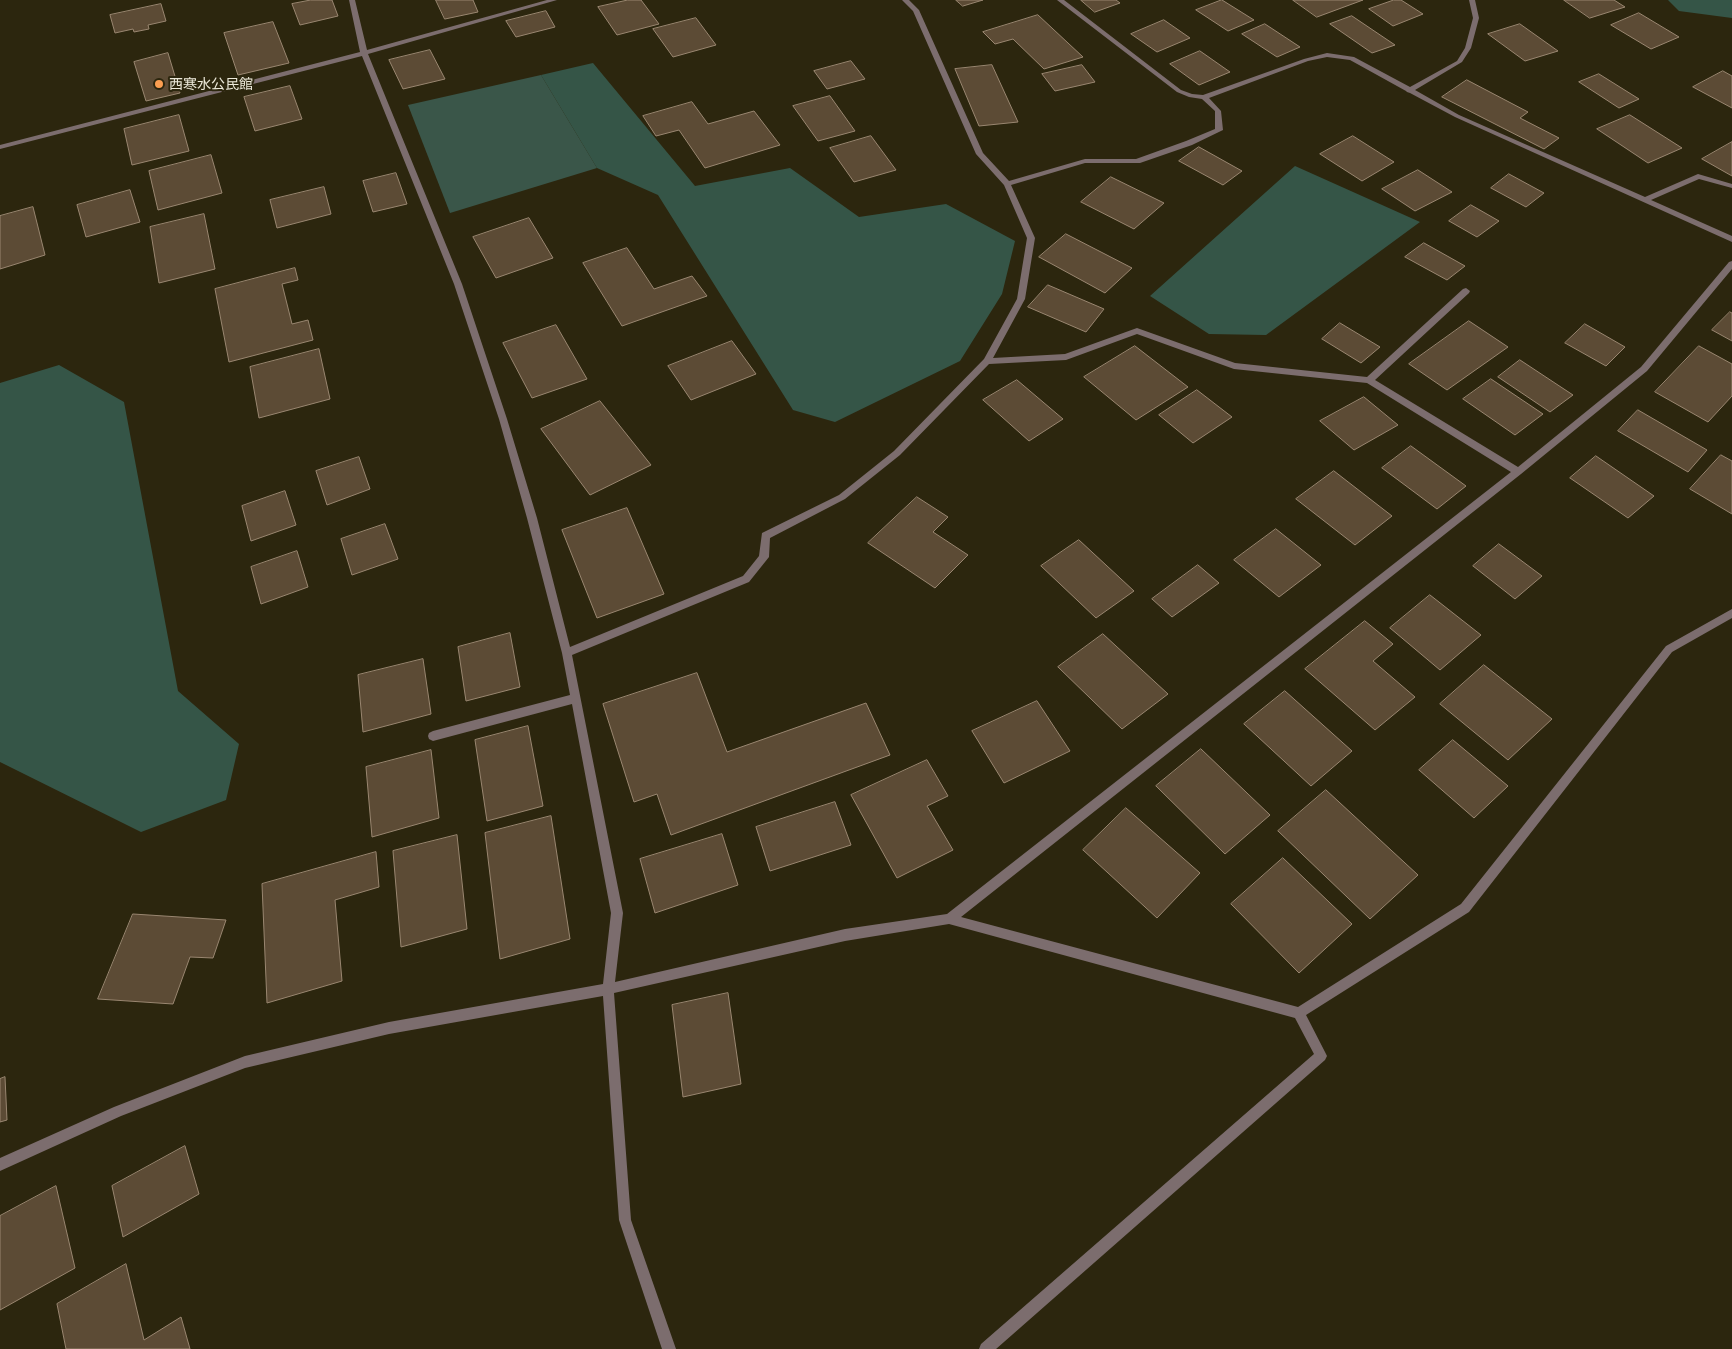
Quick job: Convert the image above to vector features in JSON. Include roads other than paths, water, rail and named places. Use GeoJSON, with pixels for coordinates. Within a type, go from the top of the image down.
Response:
{"type":"FeatureCollection","features":[{"type":"Feature","properties":{"kind":"street"},"geometry":{"type":"LineString","coordinates":[[352,0],[364,53],[458,284],[506,428],[567,653],[617,913],[608,990],[625,1220],[669,1349]]}},
{"type":"Feature","properties":{"kind":"street"},"geometry":{"type":"LineString","coordinates":[[0,147],[364,53],[554,0]]}},
{"type":"Feature","properties":{"kind":"street"},"geometry":{"type":"LineString","coordinates":[[567,653],[746,580],[764,557],[765,536],[842,497],[897,453],[987,361],[1021,299],[1031,238],[1007,184],[980,154],[916,10],[905,0]]}},
{"type":"Feature","properties":{"kind":"street"},"geometry":{"type":"LineString","coordinates":[[1060,0],[1179,90],[1191,96],[1204,97],[1306,60],[1327,55],[1352,58],[1457,116],[1732,239]]}},
{"type":"Feature","properties":{"kind":"street"},"geometry":{"type":"LineString","coordinates":[[1409,91],[1459,62],[1468,48],[1476,18],[1472,0]]}},
{"type":"Feature","properties":{"kind":"street"},"geometry":{"type":"LineString","coordinates":[[1007,184],[1085,161],[1137,161],[1204,137],[1219,130],[1218,110],[1204,97]]}},
{"type":"Feature","properties":{"kind":"street"},"geometry":{"type":"LineString","coordinates":[[1645,200],[1698,176],[1732,186]]}},
{"type":"Feature","properties":{"kind":"street"},"geometry":{"type":"LineString","coordinates":[[949,919],[1518,472],[1644,370],[1732,264]]}},
{"type":"Feature","properties":{"kind":"street"},"geometry":{"type":"LineString","coordinates":[[1369,380],[1466,291]]}},
{"type":"Feature","properties":{"kind":"street"},"geometry":{"type":"LineString","coordinates":[[987,361],[1066,357],[1137,331],[1234,366],[1369,380],[1518,472]]}},
{"type":"Feature","properties":{"kind":"street"},"geometry":{"type":"LineString","coordinates":[[0,1165],[118,1110],[245,1062],[389,1028],[608,990],[845,935],[949,919],[1299,1013],[1465,908],[1669,649],[1732,613]]}},
{"type":"Feature","properties":{"kind":"street"},"geometry":{"type":"LineString","coordinates":[[433,736],[576,698]]}},
{"type":"Feature","properties":{"kind":"street"},"geometry":{"type":"LineString","coordinates":[[986,1349],[1321,1056],[1299,1013]]}},
{"type":"Feature","properties":{"kind":"place","name":"西寒水公民館"},"geometry":{"type":"Point","coordinates":[159,84]}}]}
